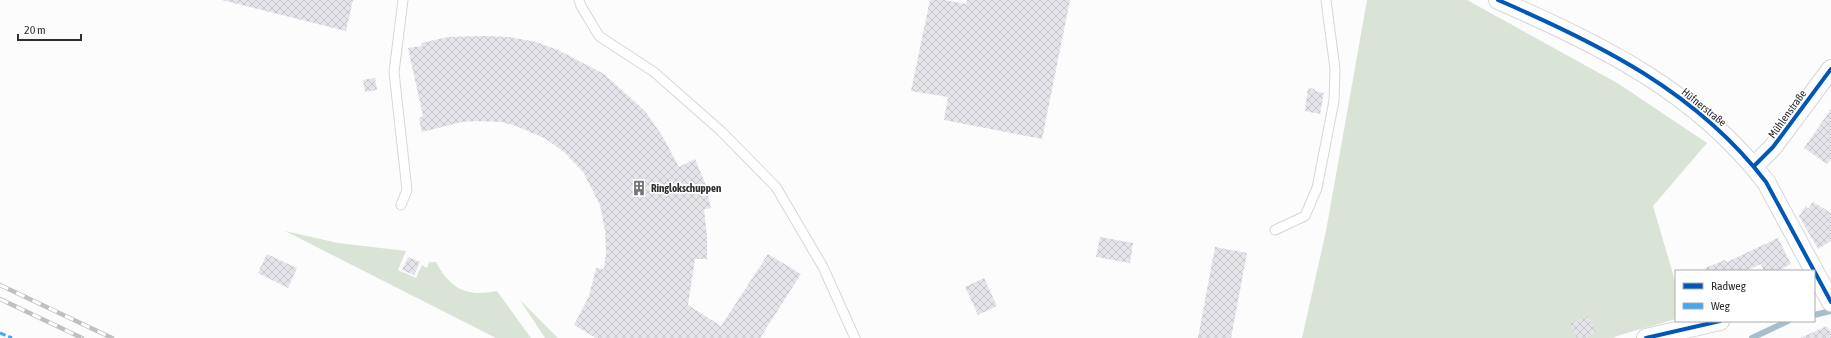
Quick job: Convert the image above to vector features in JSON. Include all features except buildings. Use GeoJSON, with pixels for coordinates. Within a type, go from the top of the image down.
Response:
{"type":"FeatureCollection","features":[{"type":"Feature","properties":{"kind":"street","name":"Hüfnerstraße"},"geometry":{"type":"LineString","coordinates":[[1498,0],[1594,43],[1644,74],[1716,127],[1754,166],[1777,201],[1812,270]]}},
{"type":"Feature","properties":{"kind":"street","name":"Mühlenstraße"},"geometry":{"type":"LineString","coordinates":[[1754,166],[1773,148],[1831,69]]}},
{"type":"Feature","properties":{"kind":"street","name":"Hüfnerstraße"},"geometry":{"type":"LineString","coordinates":[[1815,275],[1824,293]]}},
{"type":"Feature","properties":{"kind":"street"},"geometry":{"type":"LineString","coordinates":[[1646,338],[1716,322]]}},
{"type":"Feature","properties":{"kind":"lane"},"geometry":{"type":"LineString","coordinates":[[401,204],[407,190],[394,72],[403,0]]}},
{"type":"Feature","properties":{"kind":"lane"},"geometry":{"type":"LineString","coordinates":[[579,0],[580,6],[599,36],[654,72],[722,132],[776,187],[823,267],[855,338]]}},
{"type":"Feature","properties":{"kind":"lane"},"geometry":{"type":"LineString","coordinates":[[1275,230],[1305,216],[1317,188],[1334,101],[1335,69],[1326,0]]}},
{"type":"Feature","properties":{"kind":"shaded area"},"geometry":{"type":"Polygon","coordinates":[[[1367,0],[1467,0],[1619,84],[1707,143],[1653,206],[1675,281],[1675,319],[1613,338],[1302,338],[1326,231],[1367,0]]]}},
{"type":"Feature","properties":{"kind":"shaded area"},"geometry":{"type":"Polygon","coordinates":[[[285,231],[338,243],[406,251],[398,270],[416,278],[422,265],[427,268],[429,262],[436,262],[448,279],[461,289],[468,292],[477,293],[497,291],[531,338],[496,338],[285,231]]]}},
{"type":"Feature","properties":{"kind":"shaded area"},"geometry":{"type":"Polygon","coordinates":[[[520,300],[558,338],[545,338],[520,300]]]}},
{"type":"Feature","properties":{"kind":"waterway"},"geometry":{"type":"LineString","coordinates":[[1815,315],[1831,311]]}},
{"type":"Feature","properties":{"kind":"waterway"},"geometry":{"type":"LineString","coordinates":[[1752,338],[1786,322]]}},
{"type":"Feature","properties":{"kind":"railway"},"geometry":{"type":"LineString","coordinates":[[0,285],[112,338]]}},
{"type":"Feature","properties":{"kind":"railway"},"geometry":{"type":"LineString","coordinates":[[0,299],[82,338]]}},
{"type":"Feature","properties":{"kind":"marked path"},"geometry":{"type":"LineString","coordinates":[[0,333],[12,338]]}},
{"type":"Feature","properties":{"kind":"cycle path"},"geometry":{"type":"LineString","coordinates":[[1498,0],[1573,34],[1609,53],[1678,96],[1709,122],[1739,150],[1766,182],[1814,270]]}},
{"type":"Feature","properties":{"kind":"cycle path"},"geometry":{"type":"LineString","coordinates":[[1754,166],[1773,147],[1831,69]]}},
{"type":"Feature","properties":{"kind":"cycle path"},"geometry":{"type":"LineString","coordinates":[[1815,272],[1831,302]]}},
{"type":"Feature","properties":{"kind":"cycle path"},"geometry":{"type":"LineString","coordinates":[[1646,338],[1716,322]]}},
{"type":"Feature","properties":{"kind":"place","name":"Ringlokschuppen"},"geometry":{"type":"Point","coordinates":[639,188]}}]}
